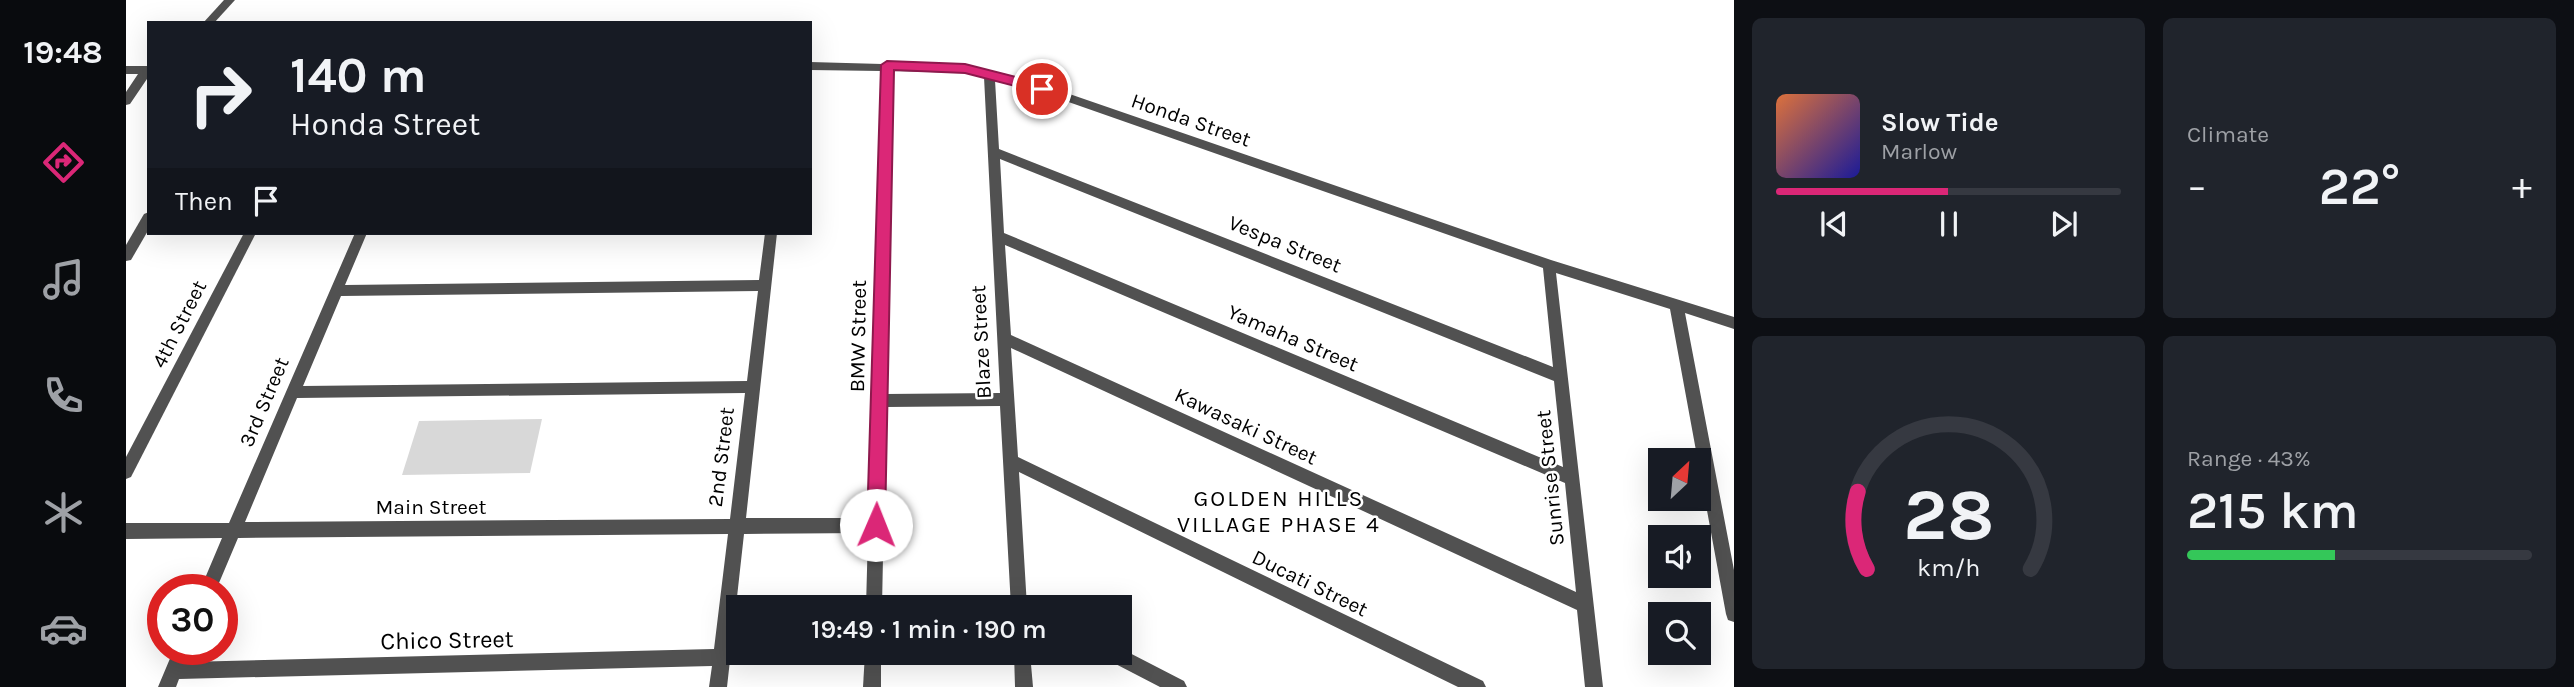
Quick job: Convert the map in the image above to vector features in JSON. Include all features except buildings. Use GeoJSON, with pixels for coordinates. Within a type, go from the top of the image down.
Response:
{"type":"FeatureCollection","features":[{"type":"Feature","properties":{"kind":"street"},"geometry":{"type":"LineString","coordinates":[[210,21],[230,0]]}},
{"type":"Feature","properties":{"kind":"street","name":"BMW Street"},"geometry":{"type":"LineString","coordinates":[[874,595],[887,65]]}},
{"type":"Feature","properties":{"kind":"street","name":"Honda Street"},"geometry":{"type":"LineString","coordinates":[[812,66],[932,66],[989,73],[1063,95],[1549,265],[1734,323]]}},
{"type":"Feature","properties":{"kind":"street"},"geometry":{"type":"LineString","coordinates":[[126,70],[147,70]]}},
{"type":"Feature","properties":{"kind":"street"},"geometry":{"type":"LineString","coordinates":[[126,101],[147,71]]}},
{"type":"Feature","properties":{"kind":"street","name":"Blaze Street"},"geometry":{"type":"LineString","coordinates":[[989,73],[1020,595]]}},
{"type":"Feature","properties":{"kind":"street","name":"Vespa Street"},"geometry":{"type":"LineString","coordinates":[[993,151],[1561,377]]}},
{"type":"Feature","properties":{"kind":"street"},"geometry":{"type":"LineString","coordinates":[[126,256],[147,220]]}},
{"type":"Feature","properties":{"kind":"street","name":"4th Street"},"geometry":{"type":"LineString","coordinates":[[126,472],[249,235]]}},
{"type":"Feature","properties":{"kind":"street","name":"3rd Street"},"geometry":{"type":"LineString","coordinates":[[215,574],[360,235]]}},
{"type":"Feature","properties":{"kind":"street","name":"2nd Street"},"geometry":{"type":"LineString","coordinates":[[718,687],[771,235]]}},
{"type":"Feature","properties":{"kind":"street","name":"Yamaha Street"},"geometry":{"type":"LineString","coordinates":[[998,236],[1572,478]]}},
{"type":"Feature","properties":{"kind":"street","name":"Sunrise Street"},"geometry":{"type":"LineString","coordinates":[[1549,265],[1594,687]]}},
{"type":"Feature","properties":{"kind":"street"},"geometry":{"type":"LineString","coordinates":[[336,291],[765,285]]}},
{"type":"Feature","properties":{"kind":"street"},"geometry":{"type":"LineString","coordinates":[[1676,303],[1734,614]]}},
{"type":"Feature","properties":{"kind":"street","name":"Kawasaki Street"},"geometry":{"type":"LineString","coordinates":[[1004,338],[1585,605]]}},
{"type":"Feature","properties":{"kind":"street"},"geometry":{"type":"LineString","coordinates":[[293,392],[752,387]]}},
{"type":"Feature","properties":{"kind":"street"},"geometry":{"type":"LineString","coordinates":[[879,401],[1007,399]]}},
{"type":"Feature","properties":{"kind":"street","name":"Ducati Street"},"geometry":{"type":"LineString","coordinates":[[1011,461],[1477,687]]}},
{"type":"Feature","properties":{"kind":"street","name":"Main Street"},"geometry":{"type":"LineString","coordinates":[[126,531],[876,525]]}},
{"type":"Feature","properties":{"kind":"street","name":"Chico Street"},"geometry":{"type":"LineString","coordinates":[[170,679],[721,657]]}},
{"type":"Feature","properties":{"kind":"street"},"geometry":{"type":"LineString","coordinates":[[1132,663],[1178,687]]}},
{"type":"Feature","properties":{"kind":"street"},"geometry":{"type":"LineString","coordinates":[[872,687],[873,665]]}},
{"type":"Feature","properties":{"kind":"street"},"geometry":{"type":"LineString","coordinates":[[1023,665],[1024,687]]}},
{"type":"Feature","properties":{"kind":"shaded area"},"geometry":{"type":"Polygon","coordinates":[[[542,419],[530,473],[402,475],[419,421],[542,419]]]}},
{"type":"Feature","properties":{"kind":"district","name":"GOLDEN HILLS VILLAGE PHASE 4"},"geometry":{"type":"Point","coordinates":[1279,511]}},
{"type":"Feature","properties":{"kind":"route"},"geometry":{"type":"LineString","coordinates":[[876,525],[887,65],[965,69],[989,73],[1042,89]]}}]}
